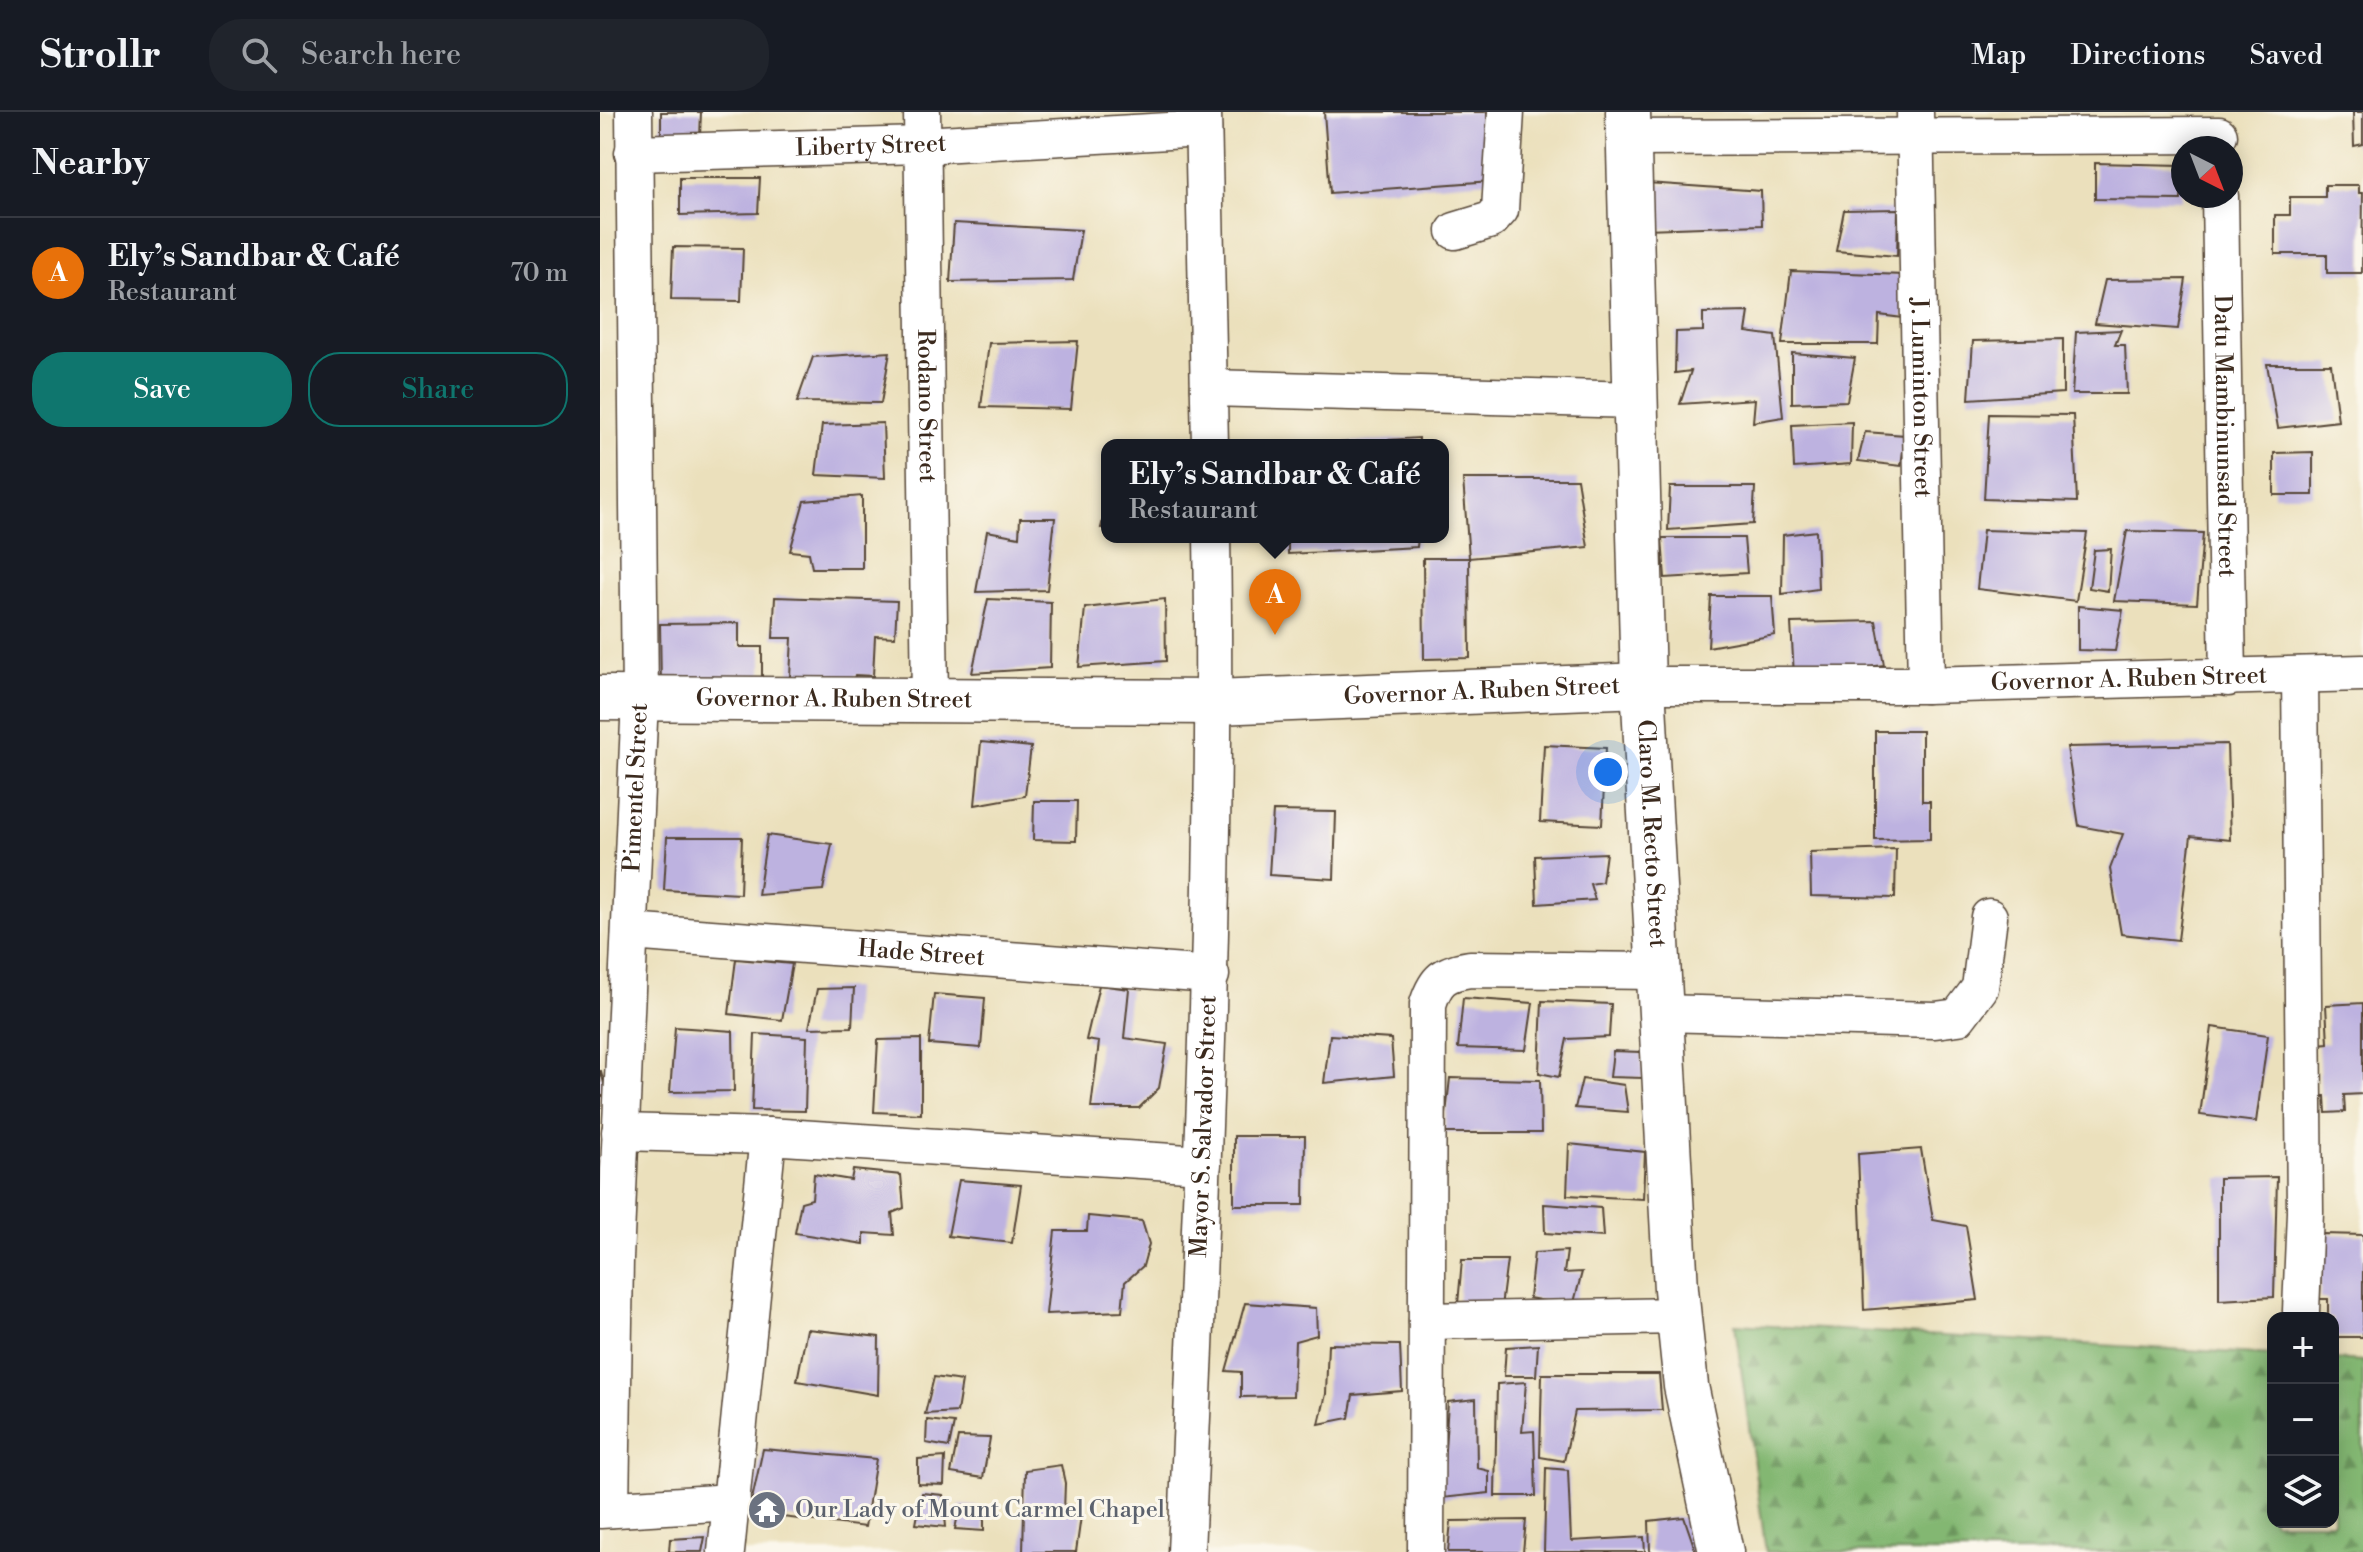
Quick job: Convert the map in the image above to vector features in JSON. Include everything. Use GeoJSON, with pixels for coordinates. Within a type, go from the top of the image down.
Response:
{"type":"FeatureCollection","features":[{"type":"Feature","properties":{"kind":"main road","name":"Claro M. Recto Street"},"geometry":{"type":"LineString","coordinates":[[1628,125],[1643,685],[1678,1316],[1686,1386],[1721,1552]]}},
{"type":"Feature","properties":{"kind":"main road","name":"Governor A. Ruben Street"},"geometry":{"type":"LineString","coordinates":[[620,698],[1215,702],[1643,685]]}},
{"type":"Feature","properties":{"kind":"street","name":"Pimentel Street"},"geometry":{"type":"LineString","coordinates":[[605,1510],[630,932],[620,698],[634,112]]}},
{"type":"Feature","properties":{"kind":"street"},"geometry":{"type":"LineString","coordinates":[[1455,231],[1491,220],[1500,210],[1506,112]]}},
{"type":"Feature","properties":{"kind":"street","name":"Liberty Street"},"geometry":{"type":"LineString","coordinates":[[633,153],[922,129],[1203,121]]}},
{"type":"Feature","properties":{"kind":"street"},"geometry":{"type":"LineString","coordinates":[[1203,121],[1210,439]]}},
{"type":"Feature","properties":{"kind":"street"},"geometry":{"type":"LineString","coordinates":[[1628,125],[1915,123],[2219,132]]}},
{"type":"Feature","properties":{"kind":"street","name":"J. Luminton Street"},"geometry":{"type":"LineString","coordinates":[[1915,123],[1926,685]]}},
{"type":"Feature","properties":{"kind":"street","name":"Rodano Street"},"geometry":{"type":"LineString","coordinates":[[922,129],[930,701]]}},
{"type":"Feature","properties":{"kind":"street","name":"Datu Mambinunsad Street"},"geometry":{"type":"LineString","coordinates":[[2220,208],[2228,678]]}},
{"type":"Feature","properties":{"kind":"street"},"geometry":{"type":"LineString","coordinates":[[1209,388],[1635,400]]}},
{"type":"Feature","properties":{"kind":"street","name":"Mayor S. Salvador Street"},"geometry":{"type":"LineString","coordinates":[[1186,1552],[1211,975],[1215,702],[1212,543]]}},
{"type":"Feature","properties":{"kind":"street","name":"Governor A. Ruben Street"},"geometry":{"type":"LineString","coordinates":[[1643,685],[1926,685],[2363,673]]}},
{"type":"Feature","properties":{"kind":"street"},"geometry":{"type":"LineString","coordinates":[[2300,675],[2305,1196],[2301,1311]]}},
{"type":"Feature","properties":{"kind":"street"},"geometry":{"type":"LineString","coordinates":[[1426,1552],[1428,1004],[1434,983],[1448,972],[1470,969],[1935,1020],[1958,1017],[1980,988],[1989,917]]}},
{"type":"Feature","properties":{"kind":"street","name":"Hade Street"},"geometry":{"type":"LineString","coordinates":[[630,932],[1211,975]]}},
{"type":"Feature","properties":{"kind":"street"},"geometry":{"type":"LineString","coordinates":[[620,1132],[768,1136],[1203,1164]]}},
{"type":"Feature","properties":{"kind":"street"},"geometry":{"type":"LineString","coordinates":[[726,1552],[768,1136]]}},
{"type":"Feature","properties":{"kind":"street"},"geometry":{"type":"LineString","coordinates":[[1427,1321],[1678,1316]]}},
{"type":"Feature","properties":{"kind":"street"},"geometry":{"type":"LineString","coordinates":[[605,1510],[732,1502]]}},
{"type":"Feature","properties":{"kind":"green space"},"geometry":{"type":"Polygon","coordinates":[[[1735,1324],[2267,1355],[2267,1528],[2339,1528],[2339,1359],[2363,1361],[2363,1552],[1766,1552],[1735,1324]]]}},
{"type":"Feature","properties":{"kind":"building"},"geometry":{"type":"Polygon","coordinates":[[[661,112],[701,112],[700,137],[661,137],[661,112]]]}},
{"type":"Feature","properties":{"kind":"building"},"geometry":{"type":"Polygon","coordinates":[[[1324,112],[1487,112],[1491,181],[1330,193],[1324,112]]]}},
{"type":"Feature","properties":{"kind":"building"},"geometry":{"type":"Polygon","coordinates":[[[2353,112],[2363,112],[2363,144],[2354,146],[2353,112]]]}},
{"type":"Feature","properties":{"kind":"building"},"geometry":{"type":"Polygon","coordinates":[[[2095,163],[2171,165],[2171,200],[2095,199],[2095,163]]]}},
{"type":"Feature","properties":{"kind":"building"},"geometry":{"type":"Polygon","coordinates":[[[680,178],[760,178],[758,213],[680,215],[680,178]]]}},
{"type":"Feature","properties":{"kind":"building"},"geometry":{"type":"Polygon","coordinates":[[[1647,183],[1761,191],[1762,225],[1645,229],[1647,183]]]}},
{"type":"Feature","properties":{"kind":"building"},"geometry":{"type":"Polygon","coordinates":[[[2325,185],[2359,185],[2359,193],[2363,193],[2362,273],[2327,273],[2327,254],[2275,254],[2275,215],[2290,215],[2290,197],[2325,197],[2325,185]]]}},
{"type":"Feature","properties":{"kind":"building"},"geometry":{"type":"Polygon","coordinates":[[[1898,209],[1897,256],[1836,251],[1844,210],[1898,209]]]}},
{"type":"Feature","properties":{"kind":"building"},"geometry":{"type":"Polygon","coordinates":[[[954,223],[1081,230],[1073,280],[950,282],[954,223]]]}},
{"type":"Feature","properties":{"kind":"building"},"geometry":{"type":"Polygon","coordinates":[[[673,247],[743,248],[741,301],[671,300],[673,247]]]}},
{"type":"Feature","properties":{"kind":"building"},"geometry":{"type":"Polygon","coordinates":[[[1791,271],[1905,275],[1903,318],[1879,315],[1878,344],[1782,344],[1791,271]]]}},
{"type":"Feature","properties":{"kind":"building"},"geometry":{"type":"Polygon","coordinates":[[[2186,279],[2178,329],[2095,323],[2105,280],[2186,279]]]}},
{"type":"Feature","properties":{"kind":"building"},"geometry":{"type":"Polygon","coordinates":[[[1749,312],[1746,332],[1775,336],[1783,417],[1753,422],[1755,399],[1680,404],[1691,371],[1675,373],[1676,332],[1703,331],[1703,313],[1749,312]]]}},
{"type":"Feature","properties":{"kind":"building"},"geometry":{"type":"Polygon","coordinates":[[[2121,330],[2115,345],[2125,345],[2127,394],[2072,394],[2076,332],[2121,330]]]}},
{"type":"Feature","properties":{"kind":"building"},"geometry":{"type":"Polygon","coordinates":[[[2063,339],[2063,393],[1969,399],[1973,341],[2063,339]]]}},
{"type":"Feature","properties":{"kind":"building"},"geometry":{"type":"Polygon","coordinates":[[[1078,341],[1071,409],[981,407],[989,343],[1078,341]]]}},
{"type":"Feature","properties":{"kind":"building"},"geometry":{"type":"Polygon","coordinates":[[[890,352],[881,403],[797,402],[813,357],[890,352]]]}},
{"type":"Feature","properties":{"kind":"building"},"geometry":{"type":"Polygon","coordinates":[[[1792,353],[1855,358],[1847,401],[1792,403],[1792,353]]]}},
{"type":"Feature","properties":{"kind":"building"},"geometry":{"type":"Polygon","coordinates":[[[2267,364],[2331,364],[2338,421],[2278,428],[2267,364]]]}},
{"type":"Feature","properties":{"kind":"building"},"geometry":{"type":"Polygon","coordinates":[[[1989,414],[2073,415],[2077,502],[1984,499],[1989,414]]]}},
{"type":"Feature","properties":{"kind":"building"},"geometry":{"type":"Polygon","coordinates":[[[1852,422],[1851,464],[1794,468],[1792,425],[1852,422]]]}},
{"type":"Feature","properties":{"kind":"building"},"geometry":{"type":"Polygon","coordinates":[[[883,423],[885,478],[816,475],[822,425],[883,423]]]}},
{"type":"Feature","properties":{"kind":"building"},"geometry":{"type":"Polygon","coordinates":[[[1865,432],[1905,435],[1901,466],[1858,461],[1865,432]]]}},
{"type":"Feature","properties":{"kind":"building"},"geometry":{"type":"Polygon","coordinates":[[[2313,452],[2313,495],[2274,495],[2274,453],[2313,452]]]}},
{"type":"Feature","properties":{"kind":"building"},"geometry":{"type":"Polygon","coordinates":[[[1463,479],[1577,479],[1588,547],[1469,558],[1463,479]]]}},
{"type":"Feature","properties":{"kind":"building"},"geometry":{"type":"Polygon","coordinates":[[[1670,487],[1755,487],[1753,524],[1668,530],[1670,487]]]}},
{"type":"Feature","properties":{"kind":"building"},"geometry":{"type":"Polygon","coordinates":[[[862,496],[862,568],[812,568],[809,553],[790,551],[804,501],[862,496]]]}},
{"type":"Feature","properties":{"kind":"building"},"geometry":{"type":"Polygon","coordinates":[[[1020,518],[1055,518],[1047,590],[976,592],[987,531],[1019,537],[1020,518]]]}},
{"type":"Feature","properties":{"kind":"building"},"geometry":{"type":"Polygon","coordinates":[[[1983,530],[2087,533],[2076,601],[1977,589],[1983,530]]]}},
{"type":"Feature","properties":{"kind":"building"},"geometry":{"type":"Polygon","coordinates":[[[1816,531],[1818,589],[1782,594],[1783,535],[1816,531]]]}},
{"type":"Feature","properties":{"kind":"building"},"geometry":{"type":"Polygon","coordinates":[[[2127,531],[2203,533],[2197,604],[2114,601],[2127,531]]]}},
{"type":"Feature","properties":{"kind":"building"},"geometry":{"type":"Polygon","coordinates":[[[1662,538],[1744,538],[1747,573],[1665,578],[1662,538]]]}},
{"type":"Feature","properties":{"kind":"building"},"geometry":{"type":"Polygon","coordinates":[[[1288,543],[1417,543],[1417,547],[1288,554],[1288,543]]]}},
{"type":"Feature","properties":{"kind":"building"},"geometry":{"type":"Polygon","coordinates":[[[2111,549],[2108,591],[2089,588],[2094,550],[2111,549]]]}},
{"type":"Feature","properties":{"kind":"building"},"geometry":{"type":"Polygon","coordinates":[[[1423,558],[1469,558],[1470,658],[1424,659],[1423,558]]]}},
{"type":"Feature","properties":{"kind":"building"},"geometry":{"type":"Polygon","coordinates":[[[1711,596],[1772,596],[1775,635],[1708,647],[1711,596]]]}},
{"type":"Feature","properties":{"kind":"building"},"geometry":{"type":"Polygon","coordinates":[[[775,597],[897,601],[895,637],[875,636],[873,676],[855,675],[850,692],[800,691],[801,677],[790,677],[792,638],[773,638],[775,597]]]}},
{"type":"Feature","properties":{"kind":"building"},"geometry":{"type":"Polygon","coordinates":[[[988,599],[1051,602],[1050,668],[972,673],[988,599]]]}},
{"type":"Feature","properties":{"kind":"building"},"geometry":{"type":"Polygon","coordinates":[[[1165,599],[1166,661],[1079,667],[1085,608],[1165,599]]]}},
{"type":"Feature","properties":{"kind":"building"},"geometry":{"type":"Polygon","coordinates":[[[2078,606],[2123,610],[2115,651],[2078,650],[2078,606]]]}},
{"type":"Feature","properties":{"kind":"building"},"geometry":{"type":"Polygon","coordinates":[[[1876,621],[1884,665],[1794,676],[1791,623],[1876,621]]]}},
{"type":"Feature","properties":{"kind":"building"},"geometry":{"type":"Polygon","coordinates":[[[739,623],[739,647],[762,647],[762,686],[661,687],[660,624],[739,623]]]}},
{"type":"Feature","properties":{"kind":"building"},"geometry":{"type":"Polygon","coordinates":[[[1875,731],[1922,731],[1922,801],[1930,801],[1930,839],[1875,840],[1875,731]]]}},
{"type":"Feature","properties":{"kind":"building"},"geometry":{"type":"Polygon","coordinates":[[[981,742],[1031,747],[1025,796],[975,805],[981,742]]]}},
{"type":"Feature","properties":{"kind":"building"},"geometry":{"type":"Polygon","coordinates":[[[2227,744],[2230,840],[2191,836],[2178,940],[2121,934],[2110,869],[2123,834],[2079,826],[2067,747],[2227,744]]]}},
{"type":"Feature","properties":{"kind":"building"},"geometry":{"type":"Polygon","coordinates":[[[1544,745],[1606,748],[1602,825],[1540,822],[1544,745]]]}},
{"type":"Feature","properties":{"kind":"building"},"geometry":{"type":"Polygon","coordinates":[[[1034,801],[1077,801],[1076,841],[1033,840],[1034,801]]]}},
{"type":"Feature","properties":{"kind":"building"},"geometry":{"type":"Polygon","coordinates":[[[1273,811],[1336,812],[1334,879],[1269,875],[1273,811]]]}},
{"type":"Feature","properties":{"kind":"building"},"geometry":{"type":"Polygon","coordinates":[[[767,835],[832,844],[823,890],[758,895],[767,835]]]}},
{"type":"Feature","properties":{"kind":"building"},"geometry":{"type":"Polygon","coordinates":[[[667,837],[742,837],[740,894],[664,890],[667,837]]]}},
{"type":"Feature","properties":{"kind":"building"},"geometry":{"type":"Polygon","coordinates":[[[1896,849],[1895,898],[1811,896],[1810,852],[1896,849]]]}},
{"type":"Feature","properties":{"kind":"building"},"geometry":{"type":"Polygon","coordinates":[[[1606,853],[1602,882],[1590,884],[1595,900],[1537,904],[1535,856],[1606,853]]]}},
{"type":"Feature","properties":{"kind":"building"},"geometry":{"type":"Polygon","coordinates":[[[736,959],[792,964],[782,1020],[729,1014],[736,959]]]}},
{"type":"Feature","properties":{"kind":"building"},"geometry":{"type":"Polygon","coordinates":[[[1099,985],[1129,989],[1124,1038],[1167,1044],[1159,1088],[1139,1108],[1091,1108],[1099,1042],[1086,1040],[1099,985]]]}},
{"type":"Feature","properties":{"kind":"building"},"geometry":{"type":"Polygon","coordinates":[[[854,988],[852,1027],[809,1028],[817,989],[854,988]]]}},
{"type":"Feature","properties":{"kind":"building"},"geometry":{"type":"Polygon","coordinates":[[[934,994],[985,998],[981,1048],[929,1044],[934,994]]]}},
{"type":"Feature","properties":{"kind":"building"},"geometry":{"type":"Polygon","coordinates":[[[1463,998],[1533,1003],[1526,1050],[1458,1048],[1463,998]]]}},
{"type":"Feature","properties":{"kind":"building"},"geometry":{"type":"Polygon","coordinates":[[[1542,1001],[1611,1004],[1609,1037],[1567,1039],[1559,1077],[1539,1073],[1542,1001]]]}},
{"type":"Feature","properties":{"kind":"building"},"geometry":{"type":"Polygon","coordinates":[[[2363,1003],[2363,1094],[2344,1095],[2345,1112],[2326,1113],[2325,1096],[2321,1096],[2318,1044],[2328,1043],[2326,1005],[2363,1003]]]}},
{"type":"Feature","properties":{"kind":"building"},"geometry":{"type":"Polygon","coordinates":[[[675,1027],[733,1031],[734,1091],[670,1092],[675,1027]]]}},
{"type":"Feature","properties":{"kind":"building"},"geometry":{"type":"Polygon","coordinates":[[[2212,1027],[2268,1035],[2256,1122],[2200,1115],[2212,1027]]]}},
{"type":"Feature","properties":{"kind":"building"},"geometry":{"type":"Polygon","coordinates":[[[755,1034],[807,1037],[805,1111],[752,1110],[755,1034]]]}},
{"type":"Feature","properties":{"kind":"building"},"geometry":{"type":"Polygon","coordinates":[[[1330,1035],[1391,1039],[1394,1076],[1324,1083],[1330,1035]]]}},
{"type":"Feature","properties":{"kind":"building"},"geometry":{"type":"Polygon","coordinates":[[[921,1039],[921,1114],[874,1112],[878,1040],[921,1039]]]}},
{"type":"Feature","properties":{"kind":"building"},"geometry":{"type":"Polygon","coordinates":[[[1613,1051],[1641,1052],[1643,1078],[1610,1077],[1613,1051]]]}},
{"type":"Feature","properties":{"kind":"building"},"geometry":{"type":"Polygon","coordinates":[[[601,1071],[607,1096],[600,1096],[601,1071]]]}},
{"type":"Feature","properties":{"kind":"building"},"geometry":{"type":"Polygon","coordinates":[[[1450,1078],[1540,1080],[1541,1133],[1444,1133],[1450,1078]]]}},
{"type":"Feature","properties":{"kind":"building"},"geometry":{"type":"Polygon","coordinates":[[[1582,1079],[1624,1085],[1628,1112],[1575,1108],[1582,1079]]]}},
{"type":"Feature","properties":{"kind":"building"},"geometry":{"type":"Polygon","coordinates":[[[1234,1136],[1305,1136],[1304,1205],[1234,1205],[1234,1136]]]}},
{"type":"Feature","properties":{"kind":"building"},"geometry":{"type":"Polygon","coordinates":[[[1569,1144],[1645,1152],[1643,1199],[1567,1195],[1569,1144]]]}},
{"type":"Feature","properties":{"kind":"building"},"geometry":{"type":"Polygon","coordinates":[[[1921,1149],[1933,1220],[1966,1226],[1978,1300],[1864,1310],[1858,1154],[1921,1149]]]}},
{"type":"Feature","properties":{"kind":"building"},"geometry":{"type":"Polygon","coordinates":[[[853,1170],[901,1175],[904,1208],[892,1213],[894,1235],[864,1233],[864,1244],[795,1233],[801,1202],[812,1199],[814,1174],[851,1180],[853,1170]]]}},
{"type":"Feature","properties":{"kind":"building"},"geometry":{"type":"Polygon","coordinates":[[[2277,1177],[2274,1297],[2219,1300],[2219,1178],[2277,1177]]]}},
{"type":"Feature","properties":{"kind":"building"},"geometry":{"type":"Polygon","coordinates":[[[959,1180],[1021,1185],[1012,1243],[948,1236],[959,1180]]]}},
{"type":"Feature","properties":{"kind":"building"},"geometry":{"type":"Polygon","coordinates":[[[1544,1204],[1601,1208],[1603,1237],[1545,1233],[1544,1204]]]}},
{"type":"Feature","properties":{"kind":"building"},"geometry":{"type":"Polygon","coordinates":[[[1088,1216],[1142,1221],[1149,1244],[1143,1266],[1125,1282],[1122,1311],[1046,1314],[1055,1231],[1087,1231],[1088,1216]]]}},
{"type":"Feature","properties":{"kind":"building"},"geometry":{"type":"Polygon","coordinates":[[[2322,1234],[2363,1235],[2363,1337],[2339,1337],[2339,1312],[2328,1312],[2328,1299],[2320,1299],[2322,1234]]]}},
{"type":"Feature","properties":{"kind":"building"},"geometry":{"type":"Polygon","coordinates":[[[1567,1251],[1564,1273],[1582,1272],[1573,1306],[1529,1298],[1534,1253],[1567,1251]]]}},
{"type":"Feature","properties":{"kind":"building"},"geometry":{"type":"Polygon","coordinates":[[[1462,1260],[1507,1260],[1501,1307],[1458,1304],[1462,1260]]]}},
{"type":"Feature","properties":{"kind":"building"},"geometry":{"type":"Polygon","coordinates":[[[1245,1303],[1316,1308],[1317,1335],[1295,1341],[1293,1396],[1241,1397],[1241,1372],[1226,1371],[1245,1303]]]}},
{"type":"Feature","properties":{"kind":"building"},"geometry":{"type":"Polygon","coordinates":[[[807,1329],[879,1337],[878,1395],[797,1381],[807,1329]]]}},
{"type":"Feature","properties":{"kind":"building"},"geometry":{"type":"Polygon","coordinates":[[[1328,1344],[1400,1345],[1402,1391],[1353,1395],[1349,1418],[1319,1424],[1326,1394],[1328,1344]]]}},
{"type":"Feature","properties":{"kind":"building"},"geometry":{"type":"Polygon","coordinates":[[[1538,1345],[1536,1376],[1504,1376],[1506,1347],[1538,1345]]]}},
{"type":"Feature","properties":{"kind":"building"},"geometry":{"type":"Polygon","coordinates":[[[1542,1374],[1659,1374],[1662,1410],[1575,1411],[1564,1461],[1540,1457],[1542,1374]]]}},
{"type":"Feature","properties":{"kind":"building"},"geometry":{"type":"Polygon","coordinates":[[[934,1377],[962,1381],[957,1412],[925,1414],[934,1377]]]}},
{"type":"Feature","properties":{"kind":"building"},"geometry":{"type":"Polygon","coordinates":[[[1526,1382],[1522,1432],[1534,1431],[1536,1496],[1495,1496],[1497,1384],[1526,1382]]]}},
{"type":"Feature","properties":{"kind":"building"},"geometry":{"type":"Polygon","coordinates":[[[1476,1399],[1477,1468],[1489,1471],[1489,1493],[1442,1498],[1448,1402],[1476,1399]]]}},
{"type":"Feature","properties":{"kind":"building"},"geometry":{"type":"Polygon","coordinates":[[[927,1420],[954,1423],[949,1447],[926,1443],[927,1420]]]}},
{"type":"Feature","properties":{"kind":"building"},"geometry":{"type":"Polygon","coordinates":[[[958,1437],[990,1438],[983,1478],[951,1473],[958,1437]]]}},
{"type":"Feature","properties":{"kind":"building"},"geometry":{"type":"Polygon","coordinates":[[[763,1449],[876,1459],[865,1527],[749,1513],[763,1449]]]}},
{"type":"Feature","properties":{"kind":"building"},"geometry":{"type":"Polygon","coordinates":[[[945,1457],[944,1485],[918,1484],[918,1459],[945,1457]]]}},
{"type":"Feature","properties":{"kind":"building"},"geometry":{"type":"Polygon","coordinates":[[[1061,1465],[1065,1483],[1064,1512],[1082,1509],[1076,1552],[1023,1552],[1025,1470],[1061,1465]]]}},
{"type":"Feature","properties":{"kind":"building"},"geometry":{"type":"Polygon","coordinates":[[[1546,1468],[1568,1470],[1571,1541],[1644,1537],[1645,1552],[1544,1552],[1546,1468]]]}},
{"type":"Feature","properties":{"kind":"building"},"geometry":{"type":"Polygon","coordinates":[[[922,1493],[943,1495],[946,1527],[916,1524],[922,1493]]]}},
{"type":"Feature","properties":{"kind":"building"},"geometry":{"type":"Polygon","coordinates":[[[960,1505],[984,1507],[984,1531],[955,1529],[960,1505]]]}},
{"type":"Feature","properties":{"kind":"building"},"geometry":{"type":"Polygon","coordinates":[[[1684,1517],[1696,1552],[1650,1552],[1649,1521],[1684,1517]]]}},
{"type":"Feature","properties":{"kind":"building"},"geometry":{"type":"Polygon","coordinates":[[[1526,1520],[1523,1552],[1448,1552],[1451,1521],[1526,1520]]]}},
{"type":"Feature","properties":{"kind":"building"},"geometry":{"type":"Polygon","coordinates":[[[705,1537],[702,1552],[669,1552],[670,1539],[705,1537]]]}},
{"type":"Feature","properties":{"kind":"place","name":"Ely’s Sandbar & Café"},"geometry":{"type":"Point","coordinates":[1275,635]}},
{"type":"Feature","properties":{"kind":"place","name":"Our Lady of Mount Carmel Chapel"},"geometry":{"type":"Point","coordinates":[767,1510]}}]}
